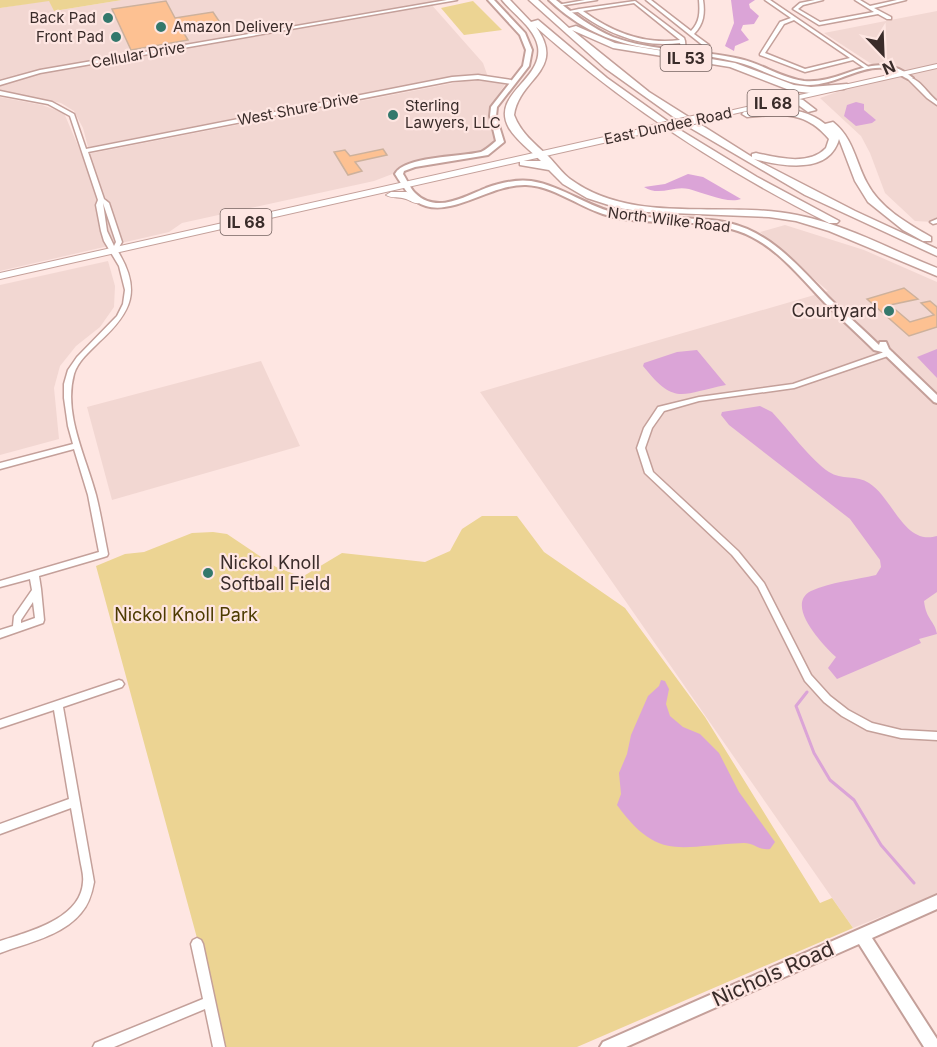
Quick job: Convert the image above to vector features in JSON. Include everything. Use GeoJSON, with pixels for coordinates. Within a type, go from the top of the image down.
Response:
{"type":"FeatureCollection","features":[{"type":"Feature","properties":{"kind":"highway"},"geometry":{"type":"LineString","coordinates":[[508,0],[537,36],[543,48],[538,69],[516,95],[509,108],[513,125],[553,168],[577,188],[617,204],[654,209],[759,212],[796,218],[832,229],[937,271]]}},
{"type":"Feature","properties":{"kind":"highway"},"geometry":{"type":"LineString","coordinates":[[508,0],[595,75],[687,139],[809,209],[937,271]]}},
{"type":"Feature","properties":{"kind":"highway"},"geometry":{"type":"LineString","coordinates":[[535,0],[609,67],[756,156],[790,162],[820,157],[831,151],[834,139],[825,127],[801,113],[786,110],[747,114]]}},
{"type":"Feature","properties":{"kind":"highway","name":"IL 53"},"geometry":{"type":"LineString","coordinates":[[535,0],[580,33],[613,45],[732,65],[792,88],[811,90],[844,87]]}},
{"type":"Feature","properties":{"kind":"highway"},"geometry":{"type":"LineString","coordinates":[[815,113],[811,102],[820,98]]}},
{"type":"Feature","properties":{"kind":"highway"},"geometry":{"type":"LineString","coordinates":[[788,99],[800,102],[845,138],[860,180],[874,201],[909,229],[937,245]]}},
{"type":"Feature","properties":{"kind":"highway"},"geometry":{"type":"LineString","coordinates":[[705,125],[812,193],[937,253]]}},
{"type":"Feature","properties":{"kind":"highway"},"geometry":{"type":"LineString","coordinates":[[521,161],[530,151],[527,142]]}},
{"type":"Feature","properties":{"kind":"highway"},"geometry":{"type":"LineString","coordinates":[[521,161],[553,168]]}},
{"type":"Feature","properties":{"kind":"main road","name":"East Dundee Road"},"geometry":{"type":"LineString","coordinates":[[542,156],[653,132],[705,125],[907,76],[937,66]]}},
{"type":"Feature","properties":{"kind":"main road","name":"East Dundee Road"},"geometry":{"type":"LineString","coordinates":[[705,125],[788,99],[844,87],[937,72]]}},
{"type":"Feature","properties":{"kind":"main road","name":"IL 68"},"geometry":{"type":"LineString","coordinates":[[405,186],[428,185],[542,156]]}},
{"type":"Feature","properties":{"kind":"main road","name":"IL 68"},"geometry":{"type":"LineString","coordinates":[[0,276],[55,263],[70,264],[116,251],[166,242],[174,238],[318,205],[521,161]]}},
{"type":"Feature","properties":{"kind":"main road"},"geometry":{"type":"LineString","coordinates":[[428,185],[419,190],[419,196],[430,206]]}},
{"type":"Feature","properties":{"kind":"main road"},"geometry":{"type":"LineString","coordinates":[[318,205],[351,204],[396,194],[407,195],[417,201]]}},
{"type":"Feature","properties":{"kind":"street","name":"Cellular Drive"},"geometry":{"type":"LineString","coordinates":[[0,83],[40,72],[455,0]]}},
{"type":"Feature","properties":{"kind":"street"},"geometry":{"type":"LineString","coordinates":[[417,201],[399,174],[407,167],[475,156],[497,147],[500,138],[493,111],[495,103],[526,66],[529,50],[523,34],[491,0]]}},
{"type":"Feature","properties":{"kind":"street"},"geometry":{"type":"LineString","coordinates":[[552,0],[582,23],[614,39],[744,61],[802,82],[828,81],[868,68],[888,66],[917,83],[921,92],[937,103]]}},
{"type":"Feature","properties":{"kind":"street"},"geometry":{"type":"LineString","coordinates":[[559,5],[595,0]]}},
{"type":"Feature","properties":{"kind":"street"},"geometry":{"type":"LineString","coordinates":[[648,0],[707,46],[709,54]]}},
{"type":"Feature","properties":{"kind":"street"},"geometry":{"type":"LineString","coordinates":[[691,34],[700,23],[703,11],[701,0]]}},
{"type":"Feature","properties":{"kind":"street"},"geometry":{"type":"LineString","coordinates":[[767,0],[868,68]]}},
{"type":"Feature","properties":{"kind":"street"},"geometry":{"type":"LineString","coordinates":[[797,0],[802,4]]}},
{"type":"Feature","properties":{"kind":"street"},"geometry":{"type":"LineString","coordinates":[[821,0],[802,4],[795,9],[819,24],[880,12]]}},
{"type":"Feature","properties":{"kind":"street"},"geometry":{"type":"LineString","coordinates":[[857,0],[889,18]]}},
{"type":"Feature","properties":{"kind":"street"},"geometry":{"type":"LineString","coordinates":[[870,7],[904,0]]}},
{"type":"Feature","properties":{"kind":"street"},"geometry":{"type":"LineString","coordinates":[[567,12],[635,2],[683,41],[684,51]]}},
{"type":"Feature","properties":{"kind":"street"},"geometry":{"type":"LineString","coordinates":[[579,10],[593,21],[620,34],[658,43],[683,41]]}},
{"type":"Feature","properties":{"kind":"street"},"geometry":{"type":"LineString","coordinates":[[795,18],[782,23],[762,54],[805,71],[853,59]]}},
{"type":"Feature","properties":{"kind":"street","name":"West Shure Drive"},"geometry":{"type":"LineString","coordinates":[[86,151],[452,79],[478,77],[511,82]]}},
{"type":"Feature","properties":{"kind":"street"},"geometry":{"type":"LineString","coordinates":[[0,93],[50,103],[66,110],[75,118],[101,200],[99,205],[110,244],[116,251],[127,282],[127,302],[110,328],[78,359],[69,376],[68,402],[77,446],[92,495],[104,554],[0,584]]}},
{"type":"Feature","properties":{"kind":"street","name":"North Wilke Road"},"geometry":{"type":"LineString","coordinates":[[417,201],[430,206],[452,206],[498,185],[526,183],[549,189],[590,209],[618,216],[730,225],[767,242],[824,294],[877,348],[887,351],[937,400]]}},
{"type":"Feature","properties":{"kind":"street"},"geometry":{"type":"LineString","coordinates":[[887,351],[794,386],[699,399],[661,410],[648,428],[641,448],[649,473],[735,552],[761,585],[808,678],[827,699],[845,713],[870,727],[901,734],[937,736]]}},
{"type":"Feature","properties":{"kind":"street"},"geometry":{"type":"LineString","coordinates":[[0,466],[77,446]]}},
{"type":"Feature","properties":{"kind":"street"},"geometry":{"type":"LineString","coordinates":[[0,634],[40,620],[34,574]]}},
{"type":"Feature","properties":{"kind":"street"},"geometry":{"type":"LineString","coordinates":[[17,629],[17,619],[37,590]]}},
{"type":"Feature","properties":{"kind":"street"},"geometry":{"type":"LineString","coordinates":[[0,724],[119,684]]}},
{"type":"Feature","properties":{"kind":"street"},"geometry":{"type":"LineString","coordinates":[[0,947],[58,924],[77,913],[87,897],[89,882],[58,705]]}},
{"type":"Feature","properties":{"kind":"street"},"geometry":{"type":"LineString","coordinates":[[0,829],[75,802]]}},
{"type":"Feature","properties":{"kind":"street","name":"Nichols Road"},"geometry":{"type":"LineString","coordinates":[[608,1047],[937,902]]}},
{"type":"Feature","properties":{"kind":"street"},"geometry":{"type":"LineString","coordinates":[[862,935],[933,1047]]}},
{"type":"Feature","properties":{"kind":"street"},"geometry":{"type":"LineString","coordinates":[[197,944],[219,1047]]}},
{"type":"Feature","properties":{"kind":"street"},"geometry":{"type":"LineString","coordinates":[[99,1047],[209,1002]]}},
{"type":"Feature","properties":{"kind":"shaded area"},"geometry":{"type":"Polygon","coordinates":[[[49,0],[54,11],[122,0],[445,0],[430,3],[483,63],[488,77],[461,76],[88,147],[83,128],[74,111],[61,103],[0,90],[0,8],[49,0]]]}},
{"type":"Feature","properties":{"kind":"shaded area"},"geometry":{"type":"Polygon","coordinates":[[[731,0],[755,0],[749,4],[750,8],[759,16],[754,24],[743,25],[741,30],[749,40],[735,46],[734,51],[725,46],[734,23],[731,0]]]}},
{"type":"Feature","properties":{"kind":"shaded area"},"geometry":{"type":"Polygon","coordinates":[[[937,11],[937,221],[915,221],[885,193],[861,136],[820,98],[851,87],[893,78],[824,33],[937,11]]]}},
{"type":"Feature","properties":{"kind":"shaded area"},"geometry":{"type":"Polygon","coordinates":[[[474,79],[505,84],[490,109],[489,117],[497,138],[496,144],[489,150],[404,165],[395,173],[374,181],[182,223],[169,232],[0,271],[0,97],[42,105],[64,113],[82,155],[474,79]]]}},
{"type":"Feature","properties":{"kind":"shaded area"},"geometry":{"type":"Polygon","coordinates":[[[856,102],[864,104],[864,110],[876,120],[856,126],[844,116],[847,105],[856,102]]]}},
{"type":"Feature","properties":{"kind":"shaded area"},"geometry":{"type":"Polygon","coordinates":[[[688,174],[703,177],[741,199],[723,199],[683,188],[656,191],[644,187],[665,184],[688,174]]]}},
{"type":"Feature","properties":{"kind":"shaded area"},"geometry":{"type":"Polygon","coordinates":[[[785,225],[864,250],[937,282],[937,894],[853,928],[480,392],[828,291],[760,232],[785,225]]]}},
{"type":"Feature","properties":{"kind":"shaded area"},"geometry":{"type":"Polygon","coordinates":[[[108,261],[115,286],[114,307],[100,327],[76,346],[60,366],[54,388],[59,439],[0,455],[0,285],[108,261]]]}},
{"type":"Feature","properties":{"kind":"shaded area"},"geometry":{"type":"Polygon","coordinates":[[[937,349],[937,378],[917,357],[937,349]]]}},
{"type":"Feature","properties":{"kind":"shaded area"},"geometry":{"type":"Polygon","coordinates":[[[697,350],[726,385],[679,394],[663,387],[643,366],[644,363],[677,352],[697,350]]]}},
{"type":"Feature","properties":{"kind":"shaded area"},"geometry":{"type":"Polygon","coordinates":[[[261,361],[300,446],[112,500],[87,407],[261,361]]]}},
{"type":"Feature","properties":{"kind":"shaded area"},"geometry":{"type":"Polygon","coordinates":[[[760,406],[772,412],[822,467],[839,476],[869,483],[885,499],[907,528],[926,537],[937,536],[937,592],[924,601],[937,634],[919,639],[921,643],[837,679],[828,668],[836,657],[809,625],[802,606],[804,597],[811,591],[826,585],[876,575],[881,567],[880,560],[850,519],[729,425],[721,415],[722,412],[760,406]]]}},
{"type":"Feature","properties":{"kind":"shaded area"},"geometry":{"type":"Polygon","coordinates":[[[661,680],[665,681],[669,689],[666,704],[670,716],[683,727],[700,734],[719,753],[739,792],[775,842],[770,849],[744,843],[687,847],[659,843],[646,836],[617,805],[621,794],[619,773],[627,754],[631,735],[648,696],[659,686],[661,680]]]}},
{"type":"Feature","properties":{"kind":"green space"},"geometry":{"type":"Polygon","coordinates":[[[0,0],[122,0],[54,11],[49,1],[0,8],[0,0]]]}},
{"type":"Feature","properties":{"kind":"green space"},"geometry":{"type":"Polygon","coordinates":[[[473,1],[502,30],[464,35],[441,8],[473,1]]]}},
{"type":"Feature","properties":{"kind":"green space","name":"Nickol Knoll Park"},"geometry":{"type":"Polygon","coordinates":[[[482,516],[517,516],[544,552],[625,608],[705,717],[820,903],[832,898],[853,928],[577,1047],[224,1047],[197,938],[96,566],[125,554],[144,552],[192,533],[213,532],[227,534],[276,567],[302,577],[342,553],[425,562],[450,551],[462,529],[482,516]]]}},
{"type":"Feature","properties":{"kind":"building","name":"Amazon Delivery"},"geometry":{"type":"Polygon","coordinates":[[[166,1],[175,18],[213,12],[221,24],[182,30],[188,40],[131,50],[112,9],[166,1]]]}},
{"type":"Feature","properties":{"kind":"building"},"geometry":{"type":"Polygon","coordinates":[[[383,149],[387,155],[355,162],[362,171],[348,175],[334,152],[345,150],[350,156],[383,149]]]}},
{"type":"Feature","properties":{"kind":"building","name":"Courtyard"},"geometry":{"type":"Polygon","coordinates":[[[904,288],[918,299],[890,305],[910,322],[934,315],[921,303],[930,301],[937,307],[937,327],[909,336],[867,299],[904,288]]]}},
{"type":"Feature","properties":{"kind":"waterway"},"geometry":{"type":"LineString","coordinates":[[807,692],[796,706],[814,753],[830,780],[854,800],[881,845],[914,883]]}},
{"type":"Feature","properties":{"kind":"place","name":"Back Pad"},"geometry":{"type":"Point","coordinates":[108,18]}},
{"type":"Feature","properties":{"kind":"place","name":"Amazon Delivery"},"geometry":{"type":"Point","coordinates":[161,27]}},
{"type":"Feature","properties":{"kind":"place","name":"Front Pad"},"geometry":{"type":"Point","coordinates":[116,37]}},
{"type":"Feature","properties":{"kind":"place","name":"Sterling Lawyers, LLC"},"geometry":{"type":"Point","coordinates":[393,115]}},
{"type":"Feature","properties":{"kind":"place","name":"Courtyard"},"geometry":{"type":"Point","coordinates":[889,311]}},
{"type":"Feature","properties":{"kind":"place","name":"Nickol Knoll Softball Field"},"geometry":{"type":"Point","coordinates":[208,573]}}]}
